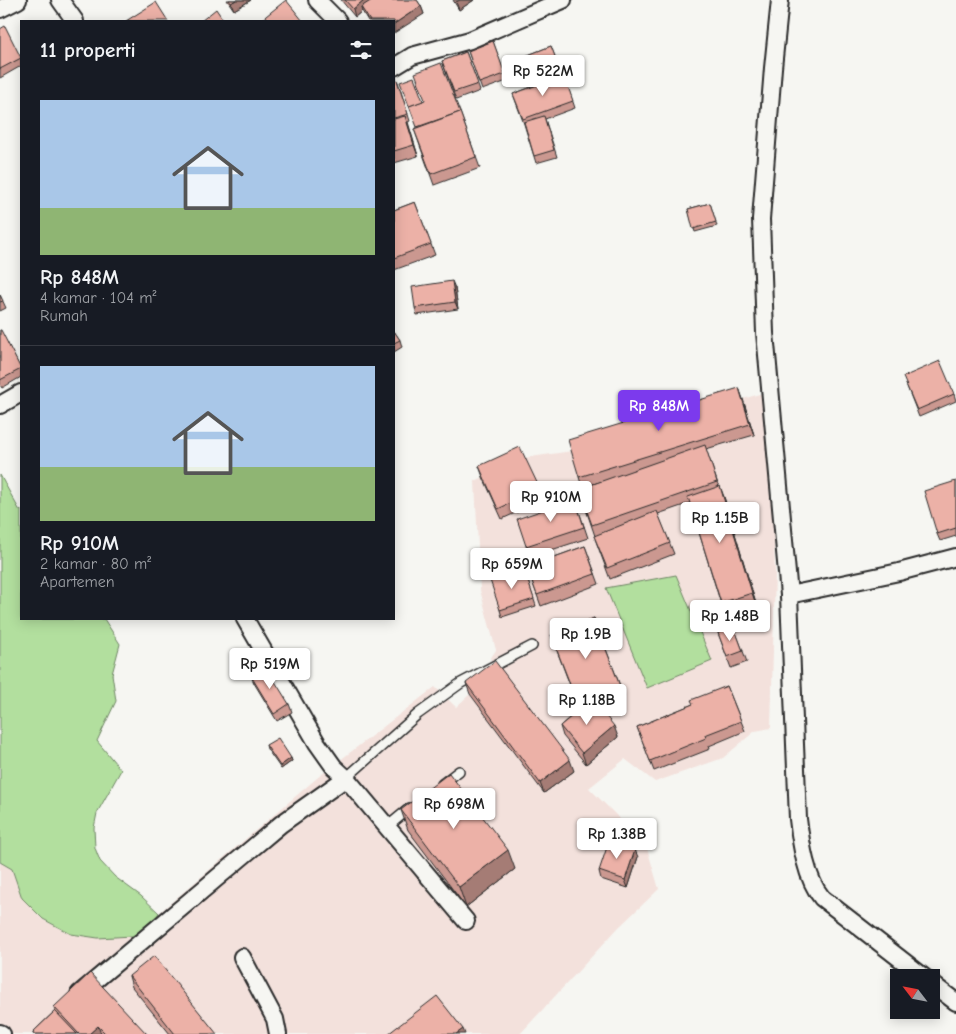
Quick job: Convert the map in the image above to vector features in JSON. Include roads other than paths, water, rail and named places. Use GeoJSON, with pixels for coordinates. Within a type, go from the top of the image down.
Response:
{"type":"FeatureCollection","features":[{"type":"Feature","properties":{"kind":"street"},"geometry":{"type":"LineString","coordinates":[[0,9],[18,0]]}},
{"type":"Feature","properties":{"kind":"street"},"geometry":{"type":"LineString","coordinates":[[60,0],[74,20]]}},
{"type":"Feature","properties":{"kind":"street"},"geometry":{"type":"LineString","coordinates":[[317,0],[337,20]]}},
{"type":"Feature","properties":{"kind":"street"},"geometry":{"type":"LineString","coordinates":[[395,66],[412,56],[470,40],[563,0]]}},
{"type":"Feature","properties":{"kind":"street"},"geometry":{"type":"LineString","coordinates":[[780,0],[761,219],[764,333],[789,595],[800,837],[815,890],[822,898],[913,969]]}},
{"type":"Feature","properties":{"kind":"street"},"geometry":{"type":"LineString","coordinates":[[0,405],[20,394]]}},
{"type":"Feature","properties":{"kind":"street"},"geometry":{"type":"LineString","coordinates":[[789,595],[899,572],[956,557]]}},
{"type":"Feature","properties":{"kind":"street"},"geometry":{"type":"LineString","coordinates":[[246,620],[317,743],[334,767],[346,778],[466,921]]}},
{"type":"Feature","properties":{"kind":"street"},"geometry":{"type":"LineString","coordinates":[[70,1001],[280,824],[346,778]]}},
{"type":"Feature","properties":{"kind":"street"},"geometry":{"type":"LineString","coordinates":[[242,957],[275,1019],[278,1034]]}},
{"type":"Feature","properties":{"kind":"street"},"geometry":{"type":"LineString","coordinates":[[940,989],[956,1002]]}},
{"type":"Feature","properties":{"kind":"lane"},"geometry":{"type":"LineString","coordinates":[[346,778],[418,714],[461,683],[532,646]]}},
{"type":"Feature","properties":{"kind":"lane"},"geometry":{"type":"LineString","coordinates":[[436,788],[459,771]]}},
{"type":"Feature","properties":{"kind":"lane"},"geometry":{"type":"LineString","coordinates":[[387,827],[414,805]]}}]}
